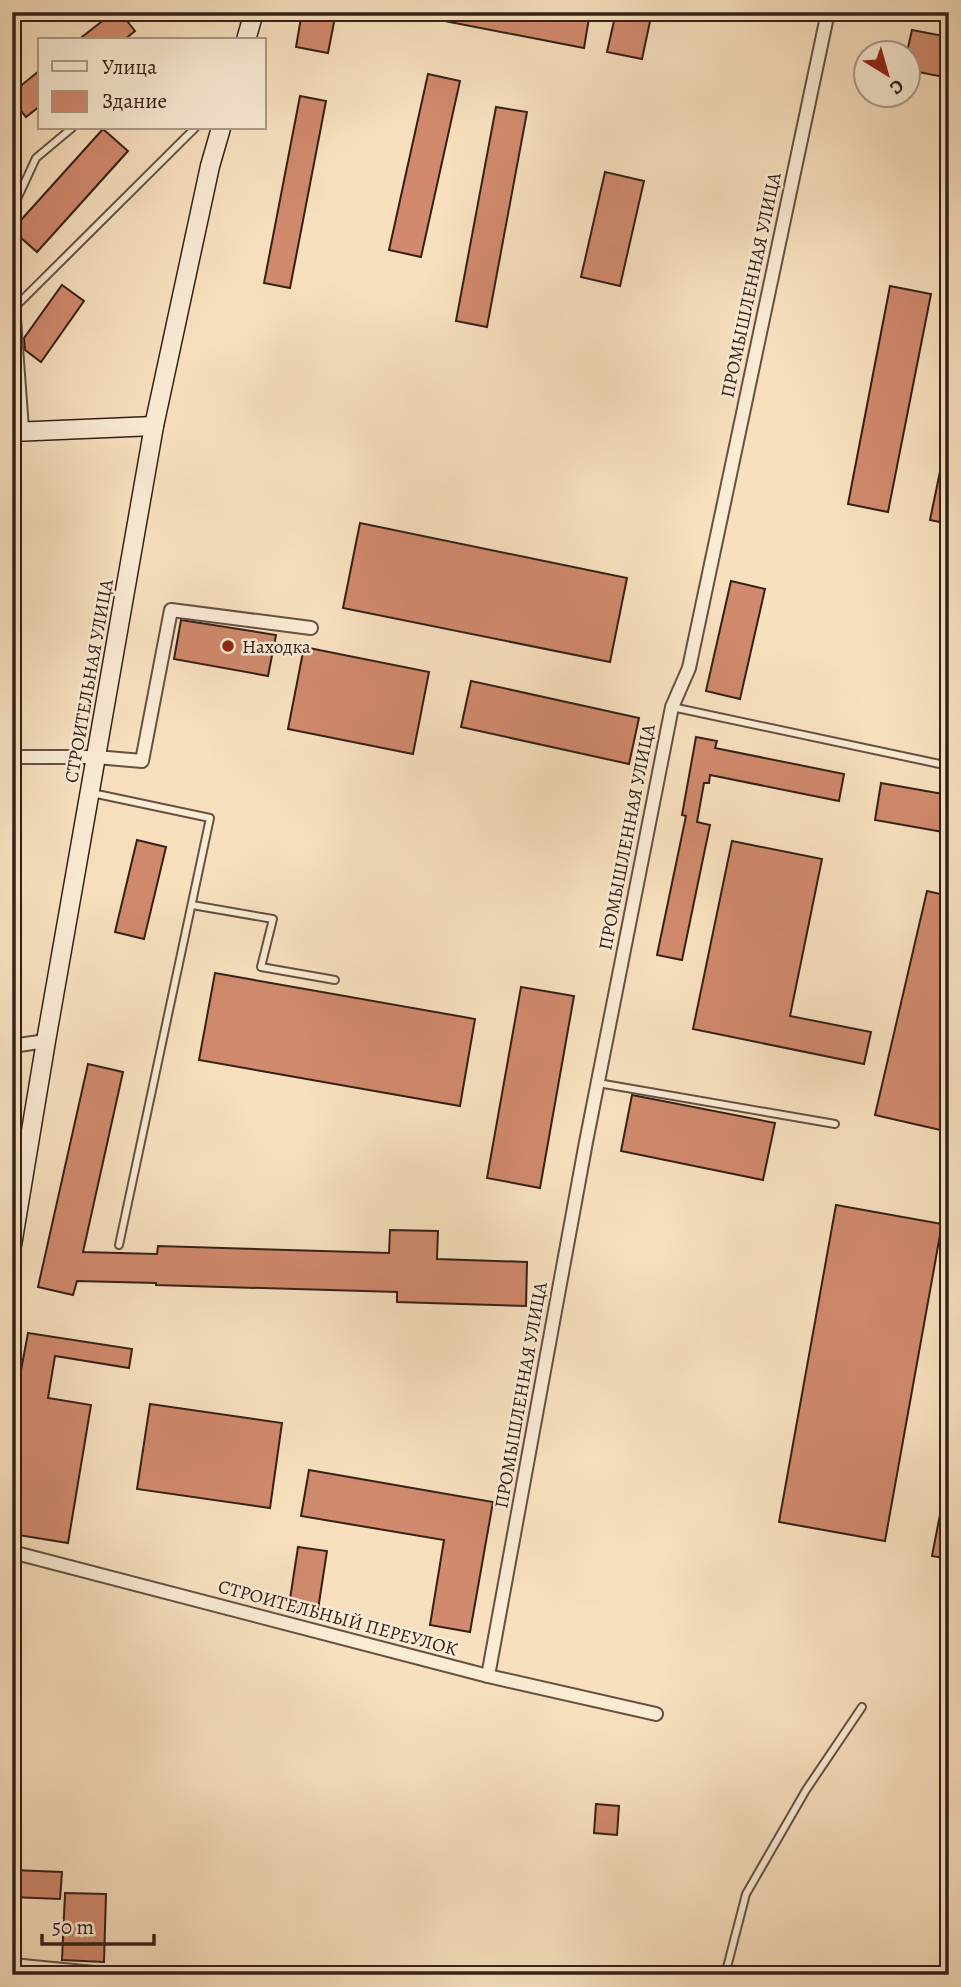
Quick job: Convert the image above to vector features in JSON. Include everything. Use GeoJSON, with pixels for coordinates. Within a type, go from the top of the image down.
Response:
{"type":"FeatureCollection","features":[{"type":"Feature","properties":{"kind":"main road"},"geometry":{"type":"LineString","coordinates":[[247,38],[254,12]]}},
{"type":"Feature","properties":{"kind":"main road","name":"СТРОИТЕЛЬНАЯ УЛИЦА"},"geometry":{"type":"LineString","coordinates":[[12,1245],[155,426],[210,166],[220,130]]}},
{"type":"Feature","properties":{"kind":"main road"},"geometry":{"type":"LineString","coordinates":[[19,432],[155,426]]}},
{"type":"Feature","properties":{"kind":"street","name":"ПРОМЫШЛЕННАЯ УЛИЦА"},"geometry":{"type":"LineString","coordinates":[[488,1676],[598,1083],[672,707],[689,668],[828,12]]}},
{"type":"Feature","properties":{"kind":"street"},"geometry":{"type":"LineString","coordinates":[[12,757],[96,757],[142,761],[171,610],[311,628]]}},
{"type":"Feature","properties":{"kind":"street"},"geometry":{"type":"LineString","coordinates":[[12,1046],[46,1041]]}},
{"type":"Feature","properties":{"kind":"street","name":"СТРОИТЕЛЬНЫЙ ПЕРЕУЛОК"},"geometry":{"type":"LineString","coordinates":[[12,1552],[488,1676],[656,1714]]}},
{"type":"Feature","properties":{"kind":"street"},"geometry":{"type":"LineString","coordinates":[[12,1965],[115,1975]]}},
{"type":"Feature","properties":{"kind":"lane"},"geometry":{"type":"LineString","coordinates":[[12,210],[36,159],[70,130]]}},
{"type":"Feature","properties":{"kind":"lane"},"geometry":{"type":"LineString","coordinates":[[16,306],[193,130]]}},
{"type":"Feature","properties":{"kind":"lane"},"geometry":{"type":"LineString","coordinates":[[12,280],[16,306],[19,432]]}},
{"type":"Feature","properties":{"kind":"lane"},"geometry":{"type":"LineString","coordinates":[[672,707],[949,766]]}},
{"type":"Feature","properties":{"kind":"lane"},"geometry":{"type":"LineString","coordinates":[[90,793],[210,818],[119,1245]]}},
{"type":"Feature","properties":{"kind":"lane"},"geometry":{"type":"LineString","coordinates":[[192,905],[273,919],[261,967],[335,980]]}},
{"type":"Feature","properties":{"kind":"lane"},"geometry":{"type":"LineString","coordinates":[[598,1083],[835,1124]]}},
{"type":"Feature","properties":{"kind":"lane"},"geometry":{"type":"LineString","coordinates":[[725,1975],[746,1894],[806,1790],[862,1707]]}},
{"type":"Feature","properties":{"kind":"building"},"geometry":{"type":"Polygon","coordinates":[[[114,12],[120,12],[135,31],[126,38],[81,38],[114,12]]]}},
{"type":"Feature","properties":{"kind":"building"},"geometry":{"type":"Polygon","coordinates":[[[302,12],[336,12],[328,53],[296,47],[302,12]]]}},
{"type":"Feature","properties":{"kind":"building"},"geometry":{"type":"Polygon","coordinates":[[[430,12],[590,12],[584,48],[429,18],[430,12]]]}},
{"type":"Feature","properties":{"kind":"building"},"geometry":{"type":"Polygon","coordinates":[[[616,12],[652,12],[642,59],[607,52],[616,12]]]}},
{"type":"Feature","properties":{"kind":"building"},"geometry":{"type":"Polygon","coordinates":[[[912,30],[949,37],[949,78],[922,73],[922,38],[910,38],[912,30]]]}},
{"type":"Feature","properties":{"kind":"building"},"geometry":{"type":"Polygon","coordinates":[[[38,72],[38,108],[26,117],[12,99],[12,93],[38,72]]]}},
{"type":"Feature","properties":{"kind":"building"},"geometry":{"type":"Polygon","coordinates":[[[428,74],[460,81],[421,257],[389,250],[428,74]]]}},
{"type":"Feature","properties":{"kind":"building"},"geometry":{"type":"Polygon","coordinates":[[[300,96],[326,101],[290,288],[264,283],[300,96]]]}},
{"type":"Feature","properties":{"kind":"building"},"geometry":{"type":"Polygon","coordinates":[[[496,107],[527,112],[487,327],[456,321],[496,107]]]}},
{"type":"Feature","properties":{"kind":"building"},"geometry":{"type":"Polygon","coordinates":[[[102,130],[128,151],[37,252],[12,230],[102,130]]]}},
{"type":"Feature","properties":{"kind":"building"},"geometry":{"type":"Polygon","coordinates":[[[605,172],[644,181],[620,286],[581,277],[605,172]]]}},
{"type":"Feature","properties":{"kind":"building"},"geometry":{"type":"Polygon","coordinates":[[[62,285],[84,301],[41,362],[25,350],[24,338],[62,285]]]}},
{"type":"Feature","properties":{"kind":"building"},"geometry":{"type":"Polygon","coordinates":[[[890,286],[931,294],[888,512],[848,504],[890,286]]]}},
{"type":"Feature","properties":{"kind":"building"},"geometry":{"type":"Polygon","coordinates":[[[943,457],[949,457],[949,524],[930,520],[943,457]]]}},
{"type":"Feature","properties":{"kind":"building"},"geometry":{"type":"Polygon","coordinates":[[[360,523],[627,578],[610,662],[343,608],[360,523]]]}},
{"type":"Feature","properties":{"kind":"building"},"geometry":{"type":"Polygon","coordinates":[[[731,581],[765,589],[740,699],[706,691],[731,581]]]}},
{"type":"Feature","properties":{"kind":"building"},"geometry":{"type":"Polygon","coordinates":[[[181,620],[276,635],[268,676],[174,659],[181,620]]]}},
{"type":"Feature","properties":{"kind":"building"},"geometry":{"type":"Polygon","coordinates":[[[304,647],[429,672],[413,754],[288,729],[304,647]]]}},
{"type":"Feature","properties":{"kind":"building"},"geometry":{"type":"Polygon","coordinates":[[[471,681],[639,718],[629,764],[461,727],[471,681]]]}},
{"type":"Feature","properties":{"kind":"building"},"geometry":{"type":"Polygon","coordinates":[[[696,737],[717,741],[715,748],[844,774],[839,801],[710,775],[709,783],[704,783],[697,822],[710,825],[682,960],[657,955],[686,816],[682,815],[696,737]]]}},
{"type":"Feature","properties":{"kind":"building"},"geometry":{"type":"Polygon","coordinates":[[[881,783],[949,795],[949,833],[875,820],[881,783]]]}},
{"type":"Feature","properties":{"kind":"building"},"geometry":{"type":"Polygon","coordinates":[[[137,840],[166,847],[144,939],[115,932],[137,840]]]}},
{"type":"Feature","properties":{"kind":"building"},"geometry":{"type":"Polygon","coordinates":[[[732,841],[822,859],[790,1016],[871,1032],[864,1064],[693,1029],[732,841]]]}},
{"type":"Feature","properties":{"kind":"building"},"geometry":{"type":"Polygon","coordinates":[[[927,891],[949,896],[949,1132],[875,1115],[927,891]]]}},
{"type":"Feature","properties":{"kind":"building"},"geometry":{"type":"Polygon","coordinates":[[[215,973],[475,1019],[460,1106],[199,1060],[215,973]]]}},
{"type":"Feature","properties":{"kind":"building"},"geometry":{"type":"Polygon","coordinates":[[[521,987],[574,996],[540,1188],[487,1178],[521,987]]]}},
{"type":"Feature","properties":{"kind":"building"},"geometry":{"type":"Polygon","coordinates":[[[88,1064],[123,1072],[83,1252],[157,1254],[158,1246],[389,1253],[390,1230],[438,1231],[437,1259],[527,1262],[526,1306],[397,1302],[397,1292],[77,1281],[73,1295],[38,1287],[88,1064]]]}},
{"type":"Feature","properties":{"kind":"building"},"geometry":{"type":"Polygon","coordinates":[[[632,1095],[775,1123],[763,1180],[621,1151],[632,1095]]]}},
{"type":"Feature","properties":{"kind":"building"},"geometry":{"type":"Polygon","coordinates":[[[836,1205],[942,1224],[885,1541],[779,1522],[836,1205]]]}},
{"type":"Feature","properties":{"kind":"building"},"geometry":{"type":"Polygon","coordinates":[[[28,1333],[132,1349],[129,1368],[55,1356],[48,1398],[91,1405],[68,1543],[12,1534],[12,1418],[28,1333]]]}},
{"type":"Feature","properties":{"kind":"building"},"geometry":{"type":"Polygon","coordinates":[[[150,1404],[282,1423],[270,1508],[137,1489],[150,1404]]]}},
{"type":"Feature","properties":{"kind":"building"},"geometry":{"type":"Polygon","coordinates":[[[309,1470],[493,1502],[470,1632],[430,1625],[444,1540],[301,1516],[309,1470]]]}},
{"type":"Feature","properties":{"kind":"building"},"geometry":{"type":"Polygon","coordinates":[[[943,1499],[949,1499],[949,1559],[932,1556],[943,1499]]]}},
{"type":"Feature","properties":{"kind":"building"},"geometry":{"type":"Polygon","coordinates":[[[298,1547],[327,1551],[317,1616],[288,1612],[298,1547]]]}},
{"type":"Feature","properties":{"kind":"building"},"geometry":{"type":"Polygon","coordinates":[[[596,1804],[619,1806],[617,1835],[594,1833],[596,1804]]]}},
{"type":"Feature","properties":{"kind":"building"},"geometry":{"type":"Polygon","coordinates":[[[12,1870],[62,1872],[60,1899],[12,1897],[12,1870]]]}},
{"type":"Feature","properties":{"kind":"building"},"geometry":{"type":"Polygon","coordinates":[[[65,1893],[106,1894],[104,1962],[62,1960],[65,1893]]]}},
{"type":"Feature","properties":{"kind":"place","name":"Находка"},"geometry":{"type":"Point","coordinates":[228,646]}}]}
